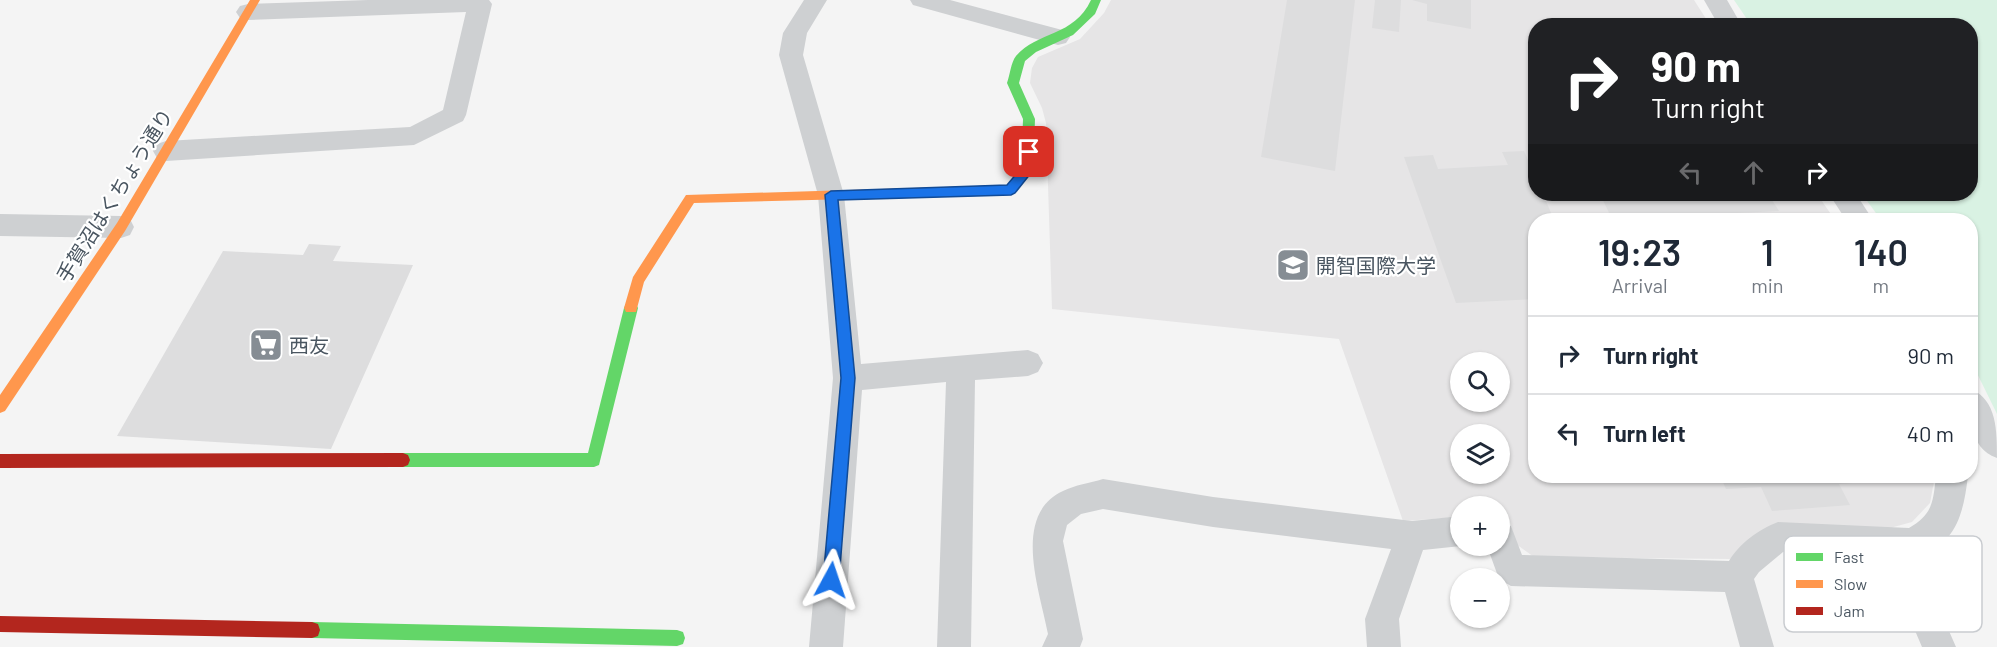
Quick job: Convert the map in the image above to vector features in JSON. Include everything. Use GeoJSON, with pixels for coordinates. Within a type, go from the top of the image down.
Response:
{"type":"FeatureCollection","features":[{"type":"Feature","properties":{"kind":"street"},"geometry":{"type":"LineString","coordinates":[[816,0],[795,33],[791,56],[831,195],[848,378],[826,647]]}},
{"type":"Feature","properties":{"kind":"street"},"geometry":{"type":"LineString","coordinates":[[921,0],[1058,37]]}},
{"type":"Feature","properties":{"kind":"street"},"geometry":{"type":"LineString","coordinates":[[0,461],[594,460],[638,281],[690,198],[1011,190],[1028,168],[1029,119],[1013,83],[1020,59],[1032,49],[1069,32],[1091,11],[1096,0]]}},
{"type":"Feature","properties":{"kind":"street"},"geometry":{"type":"LineString","coordinates":[[1715,0],[1726,18]]}},
{"type":"Feature","properties":{"kind":"street"},"geometry":{"type":"LineString","coordinates":[[166,151],[414,136],[454,115],[480,4],[251,6]]}},
{"type":"Feature","properties":{"kind":"street","name":"手賀沼はくちょう通り"},"geometry":{"type":"LineString","coordinates":[[0,407],[121,227],[251,6]]}},
{"type":"Feature","properties":{"kind":"street"},"geometry":{"type":"LineString","coordinates":[[0,225],[121,227]]}},
{"type":"Feature","properties":{"kind":"street"},"geometry":{"type":"LineString","coordinates":[[848,378],[1028,363]]}},
{"type":"Feature","properties":{"kind":"street"},"geometry":{"type":"LineString","coordinates":[[954,647],[961,369]]}},
{"type":"Feature","properties":{"kind":"street"},"geometry":{"type":"LineString","coordinates":[[1926,536],[1932,532],[1948,510],[1951,483]]}},
{"type":"Feature","properties":{"kind":"street"},"geometry":{"type":"LineString","coordinates":[[1059,647],[1066,639],[1047,541],[1053,517],[1072,502],[1103,494],[1213,512],[1412,536],[1450,532]]}},
{"type":"Feature","properties":{"kind":"street"},"geometry":{"type":"LineString","coordinates":[[1384,647],[1382,619],[1412,536]]}},
{"type":"Feature","properties":{"kind":"street"},"geometry":{"type":"LineString","coordinates":[[1756,647],[1737,577],[1747,561],[1778,537],[1784,537]]}},
{"type":"Feature","properties":{"kind":"street"},"geometry":{"type":"LineString","coordinates":[[1506,556],[1511,570],[1737,577]]}},
{"type":"Feature","properties":{"kind":"street"},"geometry":{"type":"LineString","coordinates":[[0,624],[290,639],[677,638]]}},
{"type":"Feature","properties":{"kind":"street"},"geometry":{"type":"LineString","coordinates":[[1932,632],[1938,647]]}},
{"type":"Feature","properties":{"kind":"shaded area","name":"開智国際大学"},"geometry":{"type":"Polygon","coordinates":[[[1111,0],[1694,0],[1706,18],[1528,18],[1528,201],[1822,201],[1830,213],[1528,213],[1528,483],[1934,483],[1930,503],[1912,522],[1879,531],[1770,527],[1730,559],[1534,557],[1516,544],[1510,522],[1510,496],[1450,496],[1450,518],[1403,521],[1339,339],[1052,309],[1046,123],[1042,108],[1030,83],[1032,68],[1038,57],[1080,39],[1104,13],[1111,0]]]}},
{"type":"Feature","properties":{"kind":"green space"},"geometry":{"type":"Polygon","coordinates":[[[1734,0],[1997,0],[1997,414],[1978,375],[1978,213],[1876,213],[1867,201],[1978,201],[1978,18],[1746,18],[1734,0]]]}},
{"type":"Feature","properties":{"kind":"building"},"geometry":{"type":"Polygon","coordinates":[[[1287,0],[1355,0],[1335,171],[1261,157],[1287,0]]]}},
{"type":"Feature","properties":{"kind":"building"},"geometry":{"type":"Polygon","coordinates":[[[1375,0],[1401,0],[1399,32],[1372,28],[1375,0]]]}},
{"type":"Feature","properties":{"kind":"building"},"geometry":{"type":"Polygon","coordinates":[[[1412,0],[1471,0],[1471,29],[1427,21],[1427,4],[1412,0]]]}},
{"type":"Feature","properties":{"kind":"building"},"geometry":{"type":"Polygon","coordinates":[[[1524,151],[1528,160],[1528,201],[1546,201],[1551,213],[1528,213],[1528,299],[1456,303],[1404,157],[1433,155],[1438,169],[1508,165],[1502,152],[1524,151]]]}},
{"type":"Feature","properties":{"kind":"building"},"geometry":{"type":"Polygon","coordinates":[[[1603,201],[1773,201],[1779,211],[1737,213],[1609,213],[1603,201]]]}},
{"type":"Feature","properties":{"kind":"building"},"geometry":{"type":"Polygon","coordinates":[[[309,244],[341,246],[333,261],[413,265],[331,449],[117,436],[223,251],[303,255],[309,244]]]}},
{"type":"Feature","properties":{"kind":"building"},"geometry":{"type":"Polygon","coordinates":[[[1723,483],[1852,483],[1839,484],[1850,505],[1772,511],[1761,487],[1726,489],[1723,483]]]}},
{"type":"Feature","properties":{"kind":"traffic: fast"},"geometry":{"type":"LineString","coordinates":[[1028,148],[1029,119],[1013,83],[1020,59],[1032,49],[1069,32],[1091,11],[1096,0]]}},
{"type":"Feature","properties":{"kind":"traffic: fast"},"geometry":{"type":"LineString","coordinates":[[403,460],[594,460],[631,308]]}},
{"type":"Feature","properties":{"kind":"traffic: fast"},"geometry":{"type":"LineString","coordinates":[[312,630],[677,638]]}},
{"type":"Feature","properties":{"kind":"traffic: slow"},"geometry":{"type":"LineString","coordinates":[[0,407],[121,227],[255,0]]}},
{"type":"Feature","properties":{"kind":"traffic: slow"},"geometry":{"type":"LineString","coordinates":[[631,308],[638,281],[690,198],[1011,190],[1028,168],[1028,148]]}},
{"type":"Feature","properties":{"kind":"traffic: jam"},"geometry":{"type":"LineString","coordinates":[[0,461],[403,460]]}},
{"type":"Feature","properties":{"kind":"traffic: jam"},"geometry":{"type":"LineString","coordinates":[[0,624],[312,630]]}},
{"type":"Feature","properties":{"kind":"place","name":"開智国際大学"},"geometry":{"type":"Point","coordinates":[1293,265]}},
{"type":"Feature","properties":{"kind":"place","name":"西友"},"geometry":{"type":"Point","coordinates":[266,345]}},
{"type":"Feature","properties":{"kind":"route"},"geometry":{"type":"LineString","coordinates":[[831,580],[848,378],[831,195],[1011,190],[1028,168],[1029,152]]}}]}
